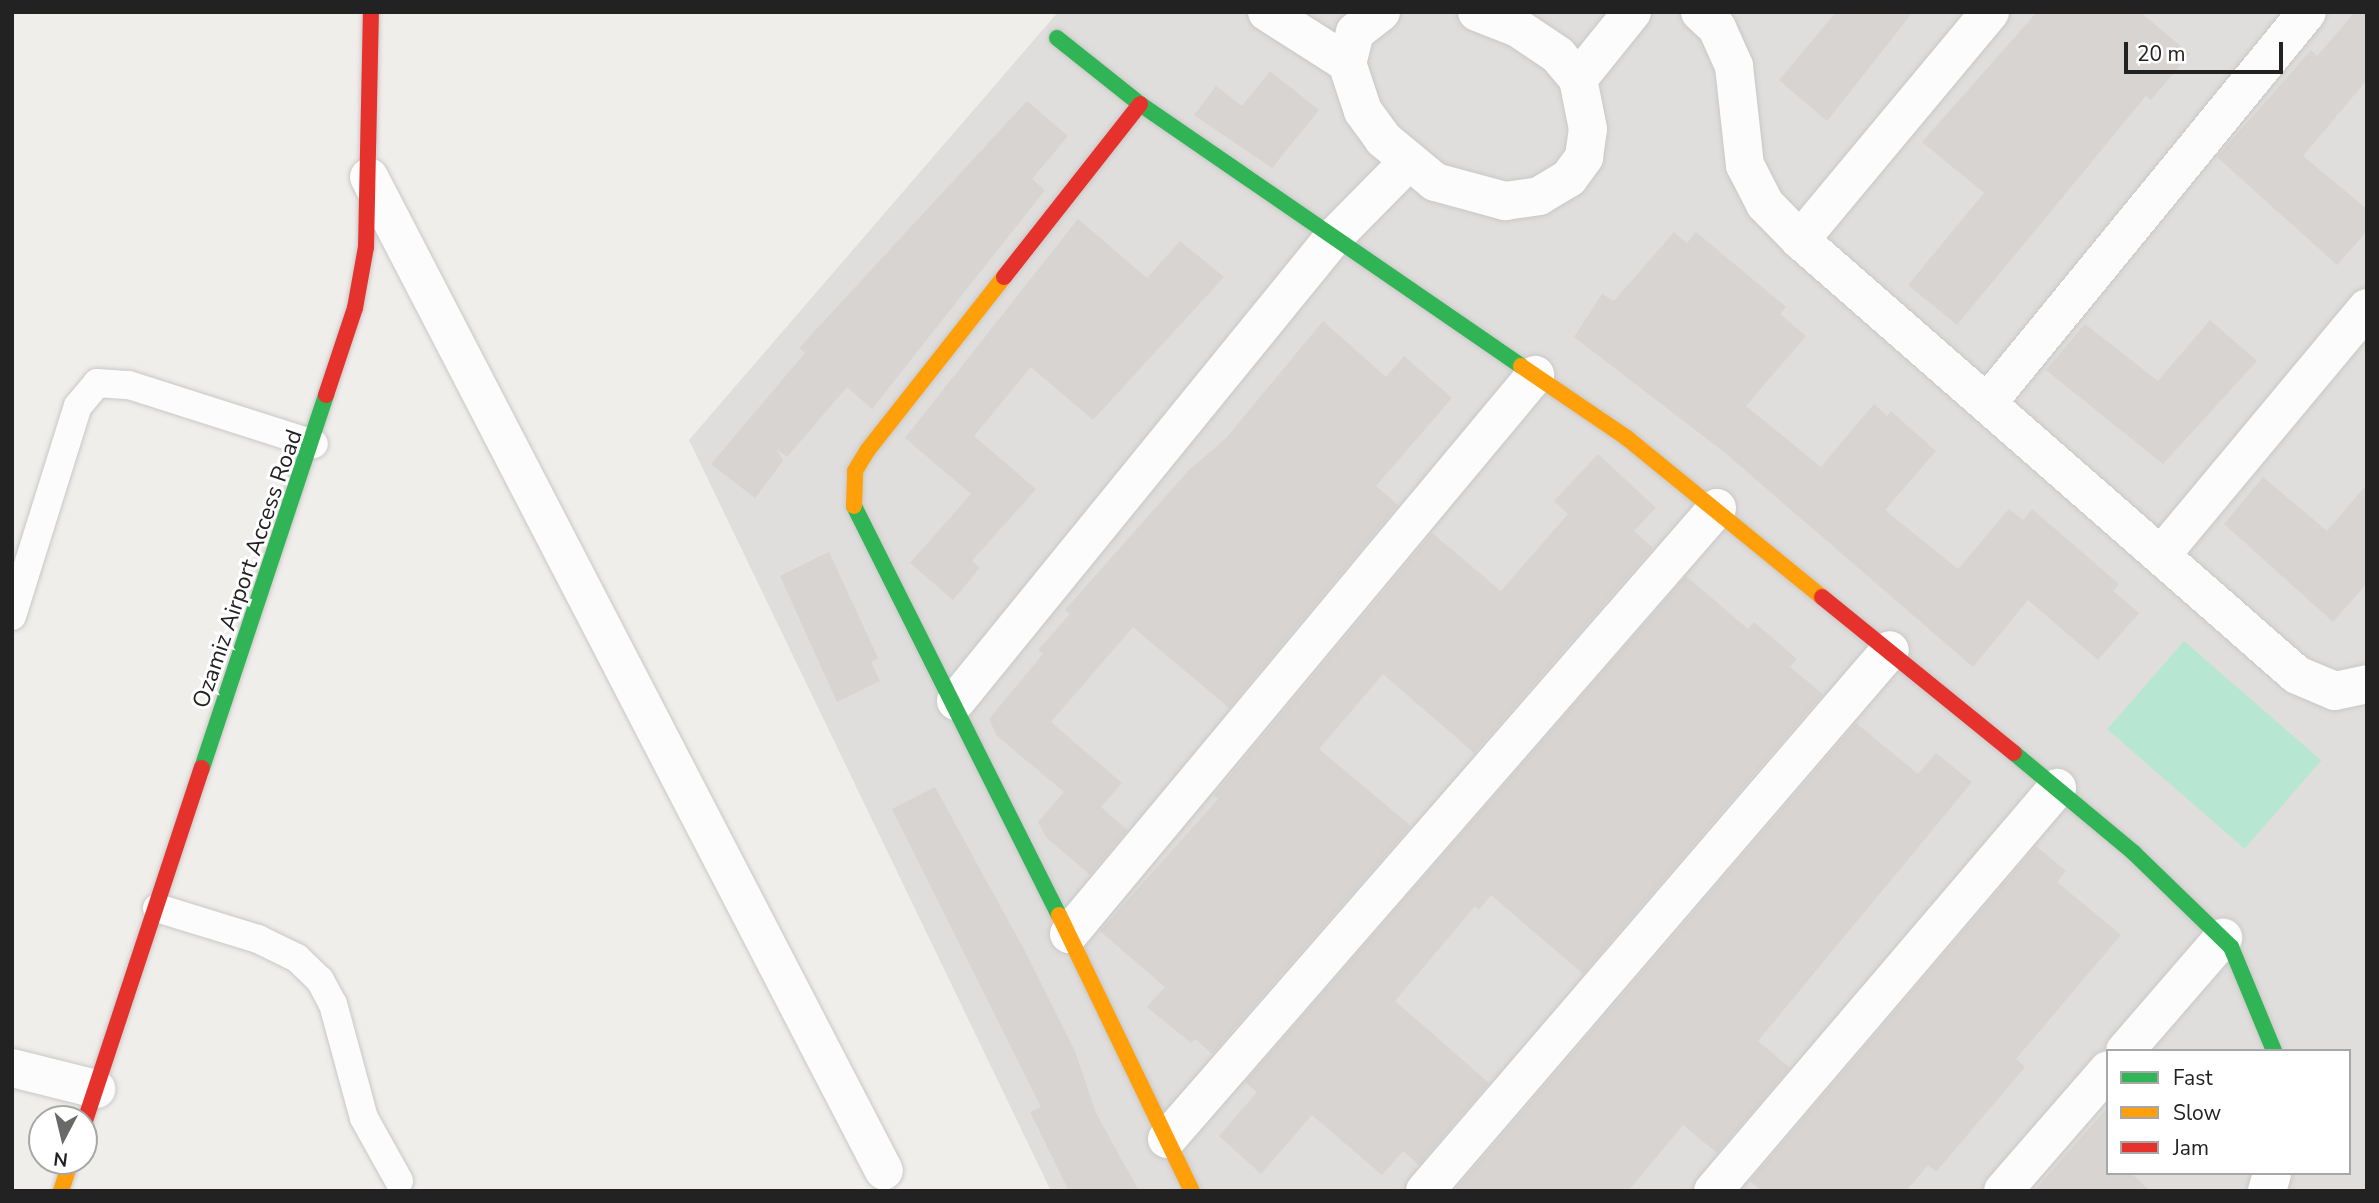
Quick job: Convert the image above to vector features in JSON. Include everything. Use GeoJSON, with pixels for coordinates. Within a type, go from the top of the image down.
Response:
{"type":"FeatureCollection","features":[{"type":"Feature","properties":{"kind":"main road","name":"Ozamiz Airport Access Road"},"geometry":{"type":"LineString","coordinates":[[90,1105],[314,444],[355,308],[369,177],[371,12]]}},
{"type":"Feature","properties":{"kind":"main road"},"geometry":{"type":"LineString","coordinates":[[1056,38],[1140,104],[1535,375],[1717,508],[2057,788],[2223,938],[2257,1002],[2273,1049]]}},
{"type":"Feature","properties":{"kind":"main road"},"geometry":{"type":"LineString","coordinates":[[1140,104],[855,471],[855,512],[956,701],[1192,1191]]}},
{"type":"Feature","properties":{"kind":"street"},"geometry":{"type":"LineString","coordinates":[[1267,12],[1347,64]]}},
{"type":"Feature","properties":{"kind":"street"},"geometry":{"type":"LineString","coordinates":[[1381,12],[1355,33],[1347,64],[1363,111],[1408,162],[1435,182],[1470,194],[1505,201],[1539,196],[1569,178],[1584,156],[1588,129],[1578,79],[1558,55],[1518,28],[1477,12]]}},
{"type":"Feature","properties":{"kind":"street"},"geometry":{"type":"LineString","coordinates":[[1578,79],[1633,12]]}},
{"type":"Feature","properties":{"kind":"street"},"geometry":{"type":"LineString","coordinates":[[1700,12],[1717,28],[1734,66],[1745,165],[1765,204],[1800,240],[1989,401],[2297,675],[2335,691],[2367,684]]}},
{"type":"Feature","properties":{"kind":"street"},"geometry":{"type":"LineString","coordinates":[[1800,240],[1990,12]]}},
{"type":"Feature","properties":{"kind":"street"},"geometry":{"type":"LineString","coordinates":[[1989,401],[2307,12]]}},
{"type":"Feature","properties":{"kind":"street"},"geometry":{"type":"LineString","coordinates":[[956,701],[1333,237],[1408,162]]}},
{"type":"Feature","properties":{"kind":"street"},"geometry":{"type":"LineString","coordinates":[[369,177],[884,1171]]}},
{"type":"Feature","properties":{"kind":"street"},"geometry":{"type":"LineString","coordinates":[[2162,554],[2367,308]]}},
{"type":"Feature","properties":{"kind":"street"},"geometry":{"type":"LineString","coordinates":[[1069,934],[1535,375]]}},
{"type":"Feature","properties":{"kind":"street"},"geometry":{"type":"LineString","coordinates":[[1167,1139],[1717,508]]}},
{"type":"Feature","properties":{"kind":"street"},"geometry":{"type":"LineString","coordinates":[[1425,1191],[1890,650]]}},
{"type":"Feature","properties":{"kind":"street"},"geometry":{"type":"LineString","coordinates":[[1713,1191],[2057,788]]}},
{"type":"Feature","properties":{"kind":"street"},"geometry":{"type":"LineString","coordinates":[[2127,1049],[2223,938]]}},
{"type":"Feature","properties":{"kind":"street"},"geometry":{"type":"LineString","coordinates":[[12,1068],[88,1105]]}},
{"type":"Feature","properties":{"kind":"street"},"geometry":{"type":"LineString","coordinates":[[2003,1191],[2106,1072]]}},
{"type":"Feature","properties":{"kind":"lane"},"geometry":{"type":"LineString","coordinates":[[12,616],[78,406],[97,383],[129,385],[314,444]]}},
{"type":"Feature","properties":{"kind":"lane"},"geometry":{"type":"LineString","coordinates":[[157,908],[258,939],[297,958],[320,980],[333,1004],[364,1118],[400,1181]]}},
{"type":"Feature","properties":{"kind":"shaded area"},"geometry":{"type":"Polygon","coordinates":[[[1058,12],[2367,12],[2367,1191],[1051,1191],[689,440],[1058,12]]]}},
{"type":"Feature","properties":{"kind":"green space"},"geometry":{"type":"Polygon","coordinates":[[[2184,641],[2321,760],[2245,849],[2107,729],[2184,641]]]}},
{"type":"Feature","properties":{"kind":"building"},"geometry":{"type":"Polygon","coordinates":[[[1836,12],[1913,12],[1827,121],[1779,80],[1836,12]]]}},
{"type":"Feature","properties":{"kind":"building"},"geometry":{"type":"Polygon","coordinates":[[[2037,12],[2140,12],[2190,54],[2151,100],[2146,96],[1957,325],[1908,285],[1984,193],[1922,142],[2037,12]]]}},
{"type":"Feature","properties":{"kind":"building"},"geometry":{"type":"Polygon","coordinates":[[[2355,12],[2367,12],[2367,80],[2303,156],[2367,209],[2367,231],[2337,265],[2217,157],[2311,50],[2317,56],[2355,12]]]}},
{"type":"Feature","properties":{"kind":"building"},"geometry":{"type":"Polygon","coordinates":[[[1270,71],[1319,110],[1272,168],[1194,115],[1216,86],[1242,106],[1270,71]]]}},
{"type":"Feature","properties":{"kind":"building"},"geometry":{"type":"Polygon","coordinates":[[[1027,101],[1068,136],[1032,179],[1045,190],[872,409],[847,387],[787,457],[777,449],[783,461],[755,498],[711,464],[805,353],[799,348],[1027,101]]]}},
{"type":"Feature","properties":{"kind":"building"},"geometry":{"type":"Polygon","coordinates":[[[1078,219],[1147,278],[1180,241],[1224,277],[1093,420],[1031,367],[974,436],[1036,489],[972,561],[980,568],[953,600],[910,563],[971,494],[905,438],[1078,219]]]}},
{"type":"Feature","properties":{"kind":"building"},"geometry":{"type":"Polygon","coordinates":[[[1674,232],[1687,243],[1696,232],[1786,307],[1780,314],[1806,336],[1746,406],[1821,467],[1874,404],[1887,416],[1891,411],[1936,451],[1885,510],[1958,569],[2009,509],[2023,520],[2032,509],[2119,584],[2113,591],[2139,613],[2098,660],[2028,600],[1973,667],[1724,452],[1574,337],[1602,294],[1614,301],[1674,232]]]}},
{"type":"Feature","properties":{"kind":"building"},"geometry":{"type":"Polygon","coordinates":[[[2210,320],[2257,361],[2163,464],[2046,370],[2085,324],[2158,381],[2210,320]]]}},
{"type":"Feature","properties":{"kind":"building"},"geometry":{"type":"Polygon","coordinates":[[[1323,321],[1386,377],[1404,356],[1452,398],[1376,486],[1398,505],[1229,708],[1133,627],[1051,722],[1122,783],[1101,807],[1127,830],[1090,875],[1046,837],[1038,822],[1064,792],[997,736],[989,719],[1043,654],[1038,650],[1070,614],[1065,610],[1189,470],[1226,438],[1323,321]]]}},
{"type":"Feature","properties":{"kind":"building"},"geometry":{"type":"Polygon","coordinates":[[[1598,454],[1656,508],[1634,531],[1653,548],[1474,753],[1383,674],[1319,749],[1411,826],[1212,1054],[1195,1039],[1191,1043],[1147,1007],[1165,987],[1100,931],[1218,799],[1214,795],[1432,533],[1501,591],[1568,514],[1554,501],[1598,454]]]}},
{"type":"Feature","properties":{"kind":"building"},"geometry":{"type":"Polygon","coordinates":[[[2263,477],[2327,531],[2367,484],[2367,583],[2333,622],[2224,524],[2263,477]]]}},
{"type":"Feature","properties":{"kind":"building"},"geometry":{"type":"Polygon","coordinates":[[[829,552],[878,658],[871,662],[880,681],[837,702],[780,576],[829,552]]]}},
{"type":"Feature","properties":{"kind":"building"},"geometry":{"type":"Polygon","coordinates":[[[1686,576],[1748,629],[1754,622],[1797,659],[1790,667],[1823,694],[1583,974],[1491,895],[1479,910],[1475,906],[1395,1001],[1489,1083],[1419,1165],[1403,1151],[1382,1175],[1312,1115],[1261,1174],[1219,1136],[1257,1092],[1245,1082],[1686,576]]]}},
{"type":"Feature","properties":{"kind":"building"},"geometry":{"type":"Polygon","coordinates":[[[1856,723],[1918,774],[1936,753],[1972,782],[1758,1041],[1790,1068],[1717,1153],[1683,1125],[1628,1191],[1454,1191],[1856,723]]]}},
{"type":"Feature","properties":{"kind":"building"},"geometry":{"type":"Polygon","coordinates":[[[935,787],[1027,955],[1075,1051],[1096,1113],[1139,1191],[1069,1191],[1030,1112],[1041,1107],[892,809],[935,787]]]}},
{"type":"Feature","properties":{"kind":"building"},"geometry":{"type":"Polygon","coordinates":[[[2036,846],[2066,871],[2057,882],[2121,935],[2016,1059],[2025,1067],[1936,1172],[1928,1165],[1906,1191],[1762,1191],[1750,1181],[2036,846]]]}},
{"type":"Feature","properties":{"kind":"building"},"geometry":{"type":"Polygon","coordinates":[[[2106,1109],[2106,1175],[2133,1175],[2150,1191],[2034,1191],[2106,1109]]]}},
{"type":"Feature","properties":{"kind":"traffic: fast"},"geometry":{"type":"LineString","coordinates":[[1057,38],[1140,104],[1521,366]]}},
{"type":"Feature","properties":{"kind":"traffic: fast"},"geometry":{"type":"LineString","coordinates":[[202,768],[326,395]]}},
{"type":"Feature","properties":{"kind":"traffic: fast"},"geometry":{"type":"LineString","coordinates":[[854,506],[1059,915]]}},
{"type":"Feature","properties":{"kind":"traffic: fast"},"geometry":{"type":"LineString","coordinates":[[2014,753],[2134,853],[2231,947],[2273,1049]]}},
{"type":"Feature","properties":{"kind":"traffic: slow"},"geometry":{"type":"LineString","coordinates":[[854,506],[855,471],[867,451],[1004,277]]}},
{"type":"Feature","properties":{"kind":"traffic: slow"},"geometry":{"type":"LineString","coordinates":[[1521,366],[1627,438],[1822,597]]}},
{"type":"Feature","properties":{"kind":"traffic: slow"},"geometry":{"type":"LineString","coordinates":[[1059,915],[1192,1191]]}},
{"type":"Feature","properties":{"kind":"traffic: slow"},"geometry":{"type":"LineString","coordinates":[[61,1191],[66,1175]]}},
{"type":"Feature","properties":{"kind":"traffic: jam"},"geometry":{"type":"LineString","coordinates":[[326,395],[355,308],[366,247],[371,12]]}},
{"type":"Feature","properties":{"kind":"traffic: jam"},"geometry":{"type":"LineString","coordinates":[[1004,277],[1140,104]]}},
{"type":"Feature","properties":{"kind":"traffic: jam"},"geometry":{"type":"LineString","coordinates":[[1822,597],[2014,753]]}},
{"type":"Feature","properties":{"kind":"traffic: jam"},"geometry":{"type":"LineString","coordinates":[[90,1105],[202,768]]}}]}
